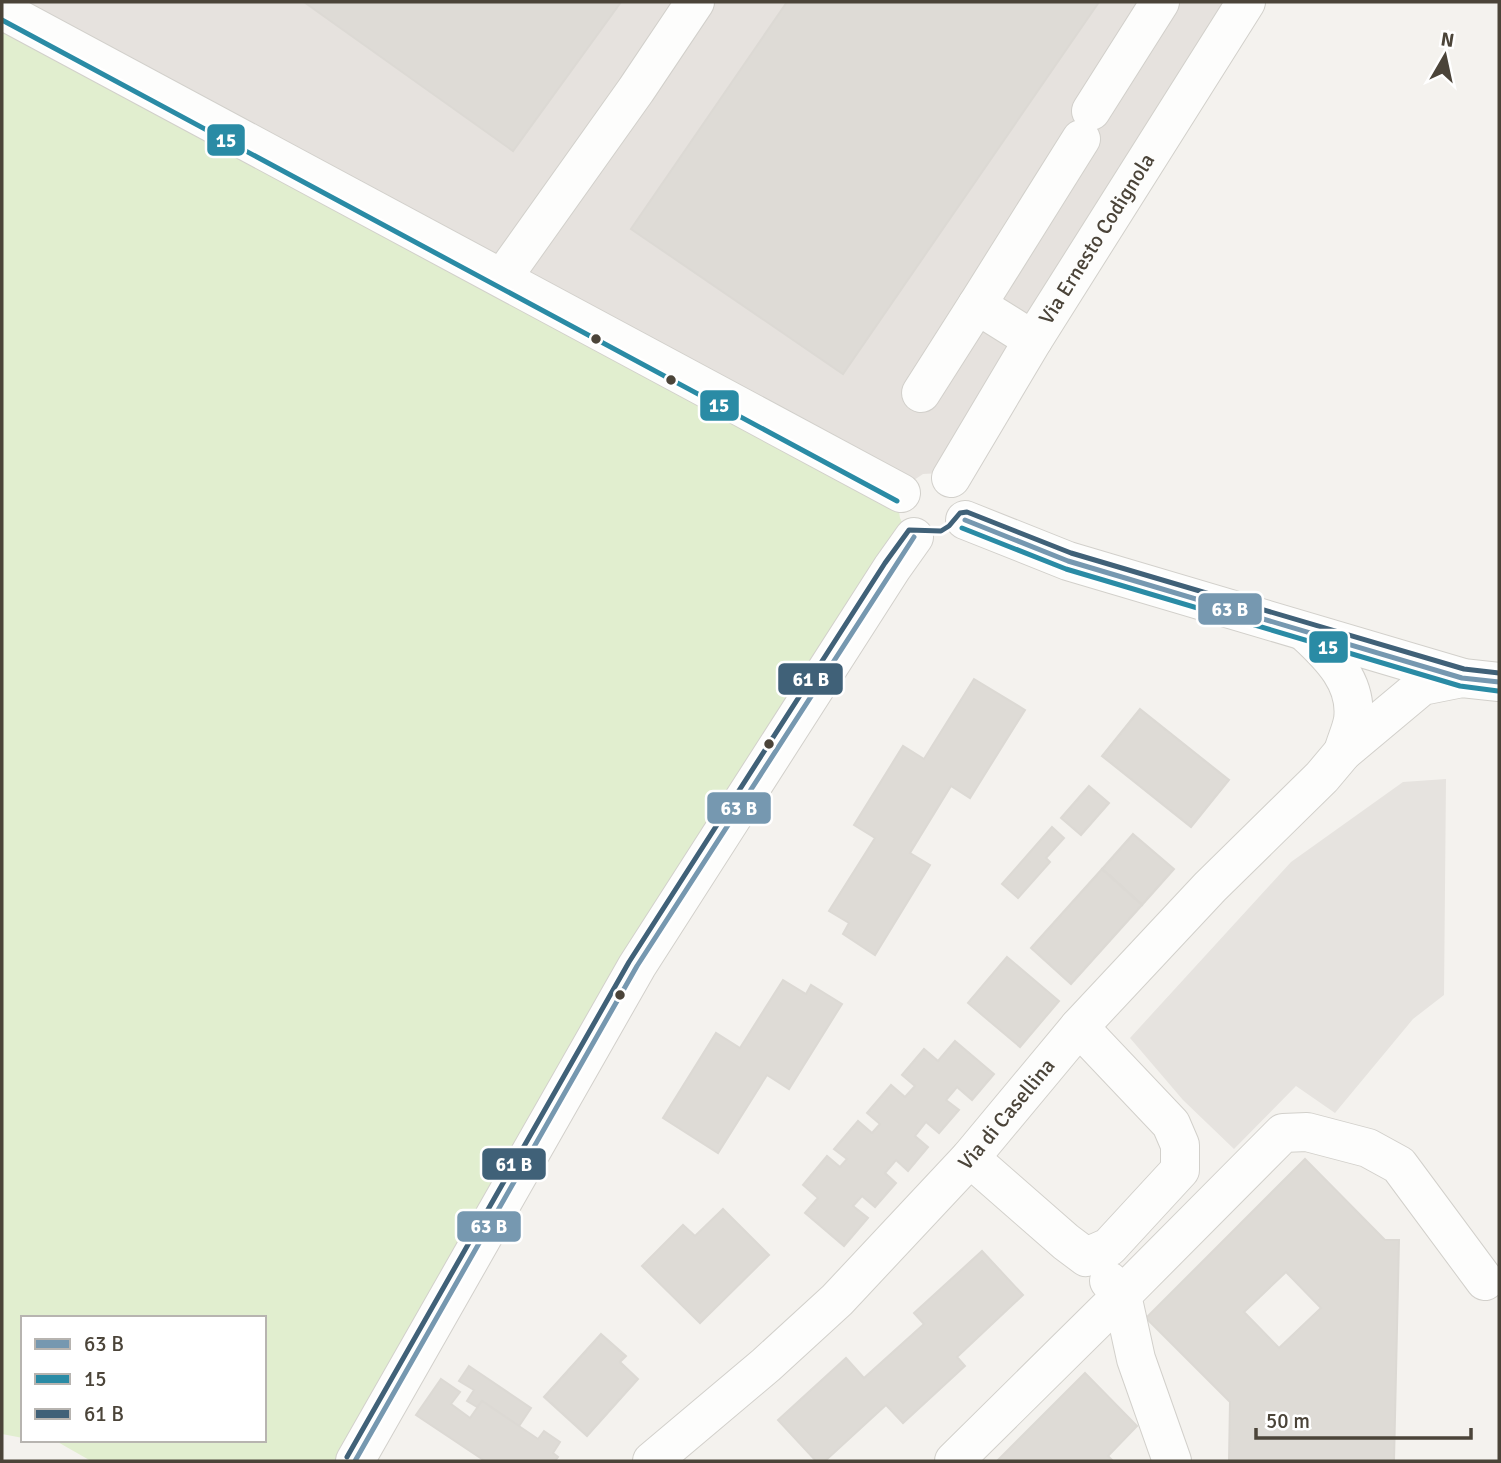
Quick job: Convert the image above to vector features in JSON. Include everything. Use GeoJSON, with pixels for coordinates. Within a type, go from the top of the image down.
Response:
{"type":"FeatureCollection","features":[{"type":"Feature","properties":{"kind":"street"},"geometry":{"type":"LineString","coordinates":[[503,278],[695,2]]}},
{"type":"Feature","properties":{"kind":"street"},"geometry":{"type":"LineString","coordinates":[[921,393],[1160,2]]}},
{"type":"Feature","properties":{"kind":"street","name":"Via Ernesto Codignola"},"geometry":{"type":"LineString","coordinates":[[951,478],[1033,340],[1246,2]]}},
{"type":"Feature","properties":{"kind":"street"},"geometry":{"type":"LineString","coordinates":[[2,10],[901,493]]}},
{"type":"Feature","properties":{"kind":"street"},"geometry":{"type":"LineString","coordinates":[[977,304],[1033,340]]}},
{"type":"Feature","properties":{"kind":"street"},"geometry":{"type":"LineString","coordinates":[[941,473],[951,478],[960,486],[968,509],[957,533],[944,541],[929,542],[914,537],[900,518],[898,505],[901,493],[908,484],[923,474],[941,473]]}},
{"type":"Feature","properties":{"kind":"street"},"geometry":{"type":"LineString","coordinates":[[965,520],[1068,561],[1481,680]]}},
{"type":"Feature","properties":{"kind":"street"},"geometry":{"type":"LineString","coordinates":[[355,1461],[637,966],[914,537]]}},
{"type":"Feature","properties":{"kind":"street","name":"Via di Casellina"},"geometry":{"type":"LineString","coordinates":[[1305,631],[1335,660],[1352,697],[1353,719],[1343,752]]}},
{"type":"Feature","properties":{"kind":"street","name":"Via di Casellina"},"geometry":{"type":"LineString","coordinates":[[652,1461],[766,1365],[837,1300],[970,1158],[1079,1027],[1210,887],[1322,777],[1343,752],[1422,686],[1481,680]]}},
{"type":"Feature","properties":{"kind":"street"},"geometry":{"type":"LineString","coordinates":[[1079,1027],[1171,1124],[1180,1145],[1180,1170],[1110,1247],[1086,1257]]}},
{"type":"Feature","properties":{"kind":"street"},"geometry":{"type":"LineString","coordinates":[[954,1461],[1283,1133],[1307,1132],[1368,1149],[1399,1166],[1485,1281]]}},
{"type":"Feature","properties":{"kind":"street"},"geometry":{"type":"LineString","coordinates":[[970,1158],[1086,1257],[1122,1295],[1136,1359],[1172,1461]]}},
{"type":"Feature","properties":{"kind":"shaded area"},"geometry":{"type":"Polygon","coordinates":[[[2,2],[1246,2],[941,473],[923,474],[908,484],[2,2]]]}},
{"type":"Feature","properties":{"kind":"shaded area"},"geometry":{"type":"Polygon","coordinates":[[[1446,779],[1444,995],[1413,1019],[1335,1113],[1296,1086],[1234,1149],[1183,1100],[1130,1038],[1291,862],[1403,782],[1446,779]]]}},
{"type":"Feature","properties":{"kind":"green space"},"geometry":{"type":"Polygon","coordinates":[[[2,10],[898,505],[905,528],[355,1461],[91,1461],[58,1442],[266,1442],[266,1316],[21,1316],[21,1438],[2,1434],[2,10]]]}},
{"type":"Feature","properties":{"kind":"building"},"geometry":{"type":"Polygon","coordinates":[[[304,2],[621,2],[513,151],[304,2]]]}},
{"type":"Feature","properties":{"kind":"building"},"geometry":{"type":"Polygon","coordinates":[[[787,2],[1099,2],[843,374],[631,229],[787,2]]]}},
{"type":"Feature","properties":{"kind":"building"},"geometry":{"type":"Polygon","coordinates":[[[974,679],[1025,710],[970,798],[951,786],[910,853],[930,865],[875,955],[843,934],[849,923],[829,911],[875,838],[854,825],[903,746],[924,759],[974,679]]]}},
{"type":"Feature","properties":{"kind":"building"},"geometry":{"type":"Polygon","coordinates":[[[1140,709],[1229,780],[1191,827],[1102,756],[1140,709]]]}},
{"type":"Feature","properties":{"kind":"building"},"geometry":{"type":"Polygon","coordinates":[[[1089,786],[1109,803],[1081,835],[1061,818],[1089,786]]]}},
{"type":"Feature","properties":{"kind":"building"},"geometry":{"type":"Polygon","coordinates":[[[1052,827],[1064,838],[1046,858],[1050,862],[1018,898],[1002,884],[1052,827]]]}},
{"type":"Feature","properties":{"kind":"building"},"geometry":{"type":"Polygon","coordinates":[[[1133,834],[1174,869],[1142,905],[1102,869],[1133,834]]]}},
{"type":"Feature","properties":{"kind":"building"},"geometry":{"type":"Polygon","coordinates":[[[1102,869],[1142,905],[1071,984],[1031,948],[1102,869]]]}},
{"type":"Feature","properties":{"kind":"building"},"geometry":{"type":"Polygon","coordinates":[[[1007,957],[1059,1001],[1020,1047],[968,1003],[1007,957]]]}},
{"type":"Feature","properties":{"kind":"building"},"geometry":{"type":"Polygon","coordinates":[[[783,980],[806,994],[811,985],[842,1004],[789,1089],[767,1075],[718,1153],[663,1118],[716,1033],[740,1048],[783,980]]]}},
{"type":"Feature","properties":{"kind":"building"},"geometry":{"type":"Polygon","coordinates":[[[955,1041],[994,1074],[972,1100],[957,1087],[946,1100],[959,1110],[939,1133],[926,1122],[915,1136],[928,1147],[908,1171],[896,1160],[885,1173],[896,1183],[875,1207],[862,1196],[853,1206],[868,1218],[844,1246],[805,1213],[818,1198],[803,1185],[827,1156],[840,1167],[847,1159],[834,1149],[858,1121],[872,1133],[880,1124],[867,1113],[891,1085],[905,1097],[915,1086],[902,1075],[924,1049],[938,1061],[955,1041]]]}},
{"type":"Feature","properties":{"kind":"building"},"geometry":{"type":"Polygon","coordinates":[[[1305,1159],[1385,1240],[1399,1240],[1394,1461],[1229,1461],[1230,1402],[1146,1318],[1305,1159]],[[1286,1272],[1244,1312],[1279,1348],[1321,1308],[1286,1272]]]}},
{"type":"Feature","properties":{"kind":"building"},"geometry":{"type":"Polygon","coordinates":[[[723,1209],[769,1255],[700,1323],[642,1266],[683,1225],[695,1236],[723,1209]]]}},
{"type":"Feature","properties":{"kind":"building"},"geometry":{"type":"Polygon","coordinates":[[[982,1251],[1023,1295],[957,1357],[965,1366],[903,1423],[886,1405],[825,1461],[816,1461],[778,1420],[846,1358],[864,1378],[924,1324],[914,1313],[982,1251]]]}},
{"type":"Feature","properties":{"kind":"building"},"geometry":{"type":"Polygon","coordinates":[[[601,1334],[626,1356],[620,1362],[638,1379],[587,1436],[544,1397],[601,1334]]]}},
{"type":"Feature","properties":{"kind":"building"},"geometry":{"type":"Polygon","coordinates":[[[469,1366],[531,1408],[519,1426],[482,1401],[477,1407],[467,1401],[474,1390],[459,1381],[469,1366]]]}},
{"type":"Feature","properties":{"kind":"building"},"geometry":{"type":"Polygon","coordinates":[[[1085,1373],[1137,1426],[1108,1456],[1113,1461],[997,1461],[1085,1373]]]}},
{"type":"Feature","properties":{"kind":"building"},"geometry":{"type":"Polygon","coordinates":[[[441,1379],[460,1392],[451,1404],[470,1418],[482,1401],[538,1439],[544,1431],[560,1442],[553,1453],[558,1457],[555,1461],[485,1461],[416,1415],[441,1379]]]}},
{"type":"Feature","properties":{"kind":"transit line","name":"15"},"geometry":{"type":"LineString","coordinates":[[2,20],[897,501]]}},
{"type":"Feature","properties":{"kind":"transit line"},"geometry":{"type":"LineString","coordinates":[[347,1457],[629,962],[885,563],[909,530],[941,531],[960,513],[967,512],[1071,553],[1464,669],[1499,673]]}},
{"type":"Feature","properties":{"kind":"transit line"},"geometry":{"type":"LineString","coordinates":[[965,520],[1068,561],[1462,678],[1499,682]]}},
{"type":"Feature","properties":{"kind":"transit line","name":"15"},"geometry":{"type":"LineString","coordinates":[[962,528],[1066,569],[1460,686],[1498,691]]}},
{"type":"Feature","properties":{"kind":"transit line"},"geometry":{"type":"LineString","coordinates":[[355,1461],[637,966],[914,537]]}}]}
